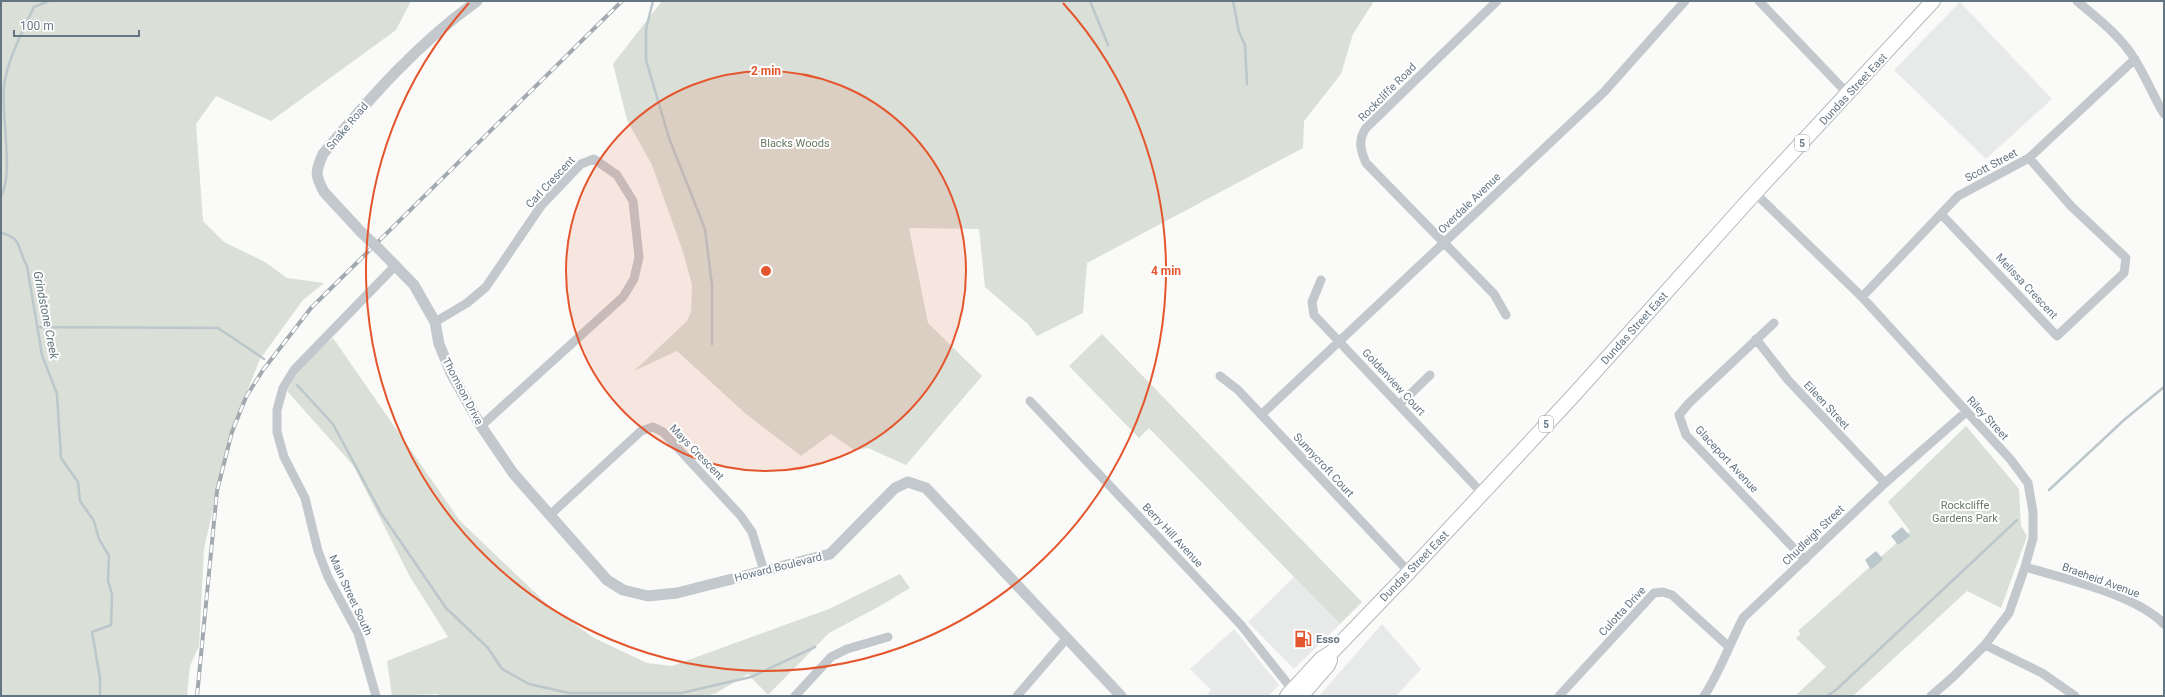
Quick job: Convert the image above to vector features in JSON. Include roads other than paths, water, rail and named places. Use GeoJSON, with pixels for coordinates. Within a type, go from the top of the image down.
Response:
{"type":"FeatureCollection","features":[{"type":"Feature","properties":{"kind":"main road","name":"Dundas Street East"},"geometry":{"type":"LineString","coordinates":[[1294,695],[1328,665],[1332,652],[1409,572],[1584,384],[1756,193],[1933,1]]}},
{"type":"Feature","properties":{"kind":"street","name":"Snake Road"},"geometry":{"type":"LineString","coordinates":[[395,266],[324,192],[316,177],[317,167],[323,154],[406,60],[457,15],[477,1]]}},
{"type":"Feature","properties":{"kind":"street","name":"Rockcliffe Road"},"geometry":{"type":"LineString","coordinates":[[1444,244],[1366,163],[1361,152],[1360,138],[1366,128],[1497,1]]}},
{"type":"Feature","properties":{"kind":"street","name":"Overdale Avenue"},"geometry":{"type":"LineString","coordinates":[[1261,415],[1604,92],[1685,1]]}},
{"type":"Feature","properties":{"kind":"street"},"geometry":{"type":"LineString","coordinates":[[1759,1],[1848,94]]}},
{"type":"Feature","properties":{"kind":"street"},"geometry":{"type":"LineString","coordinates":[[2077,1],[2111,31],[2135,58],[2149,88],[2164,114]]}},
{"type":"Feature","properties":{"kind":"street","name":"Scott Street"},"geometry":{"type":"LineString","coordinates":[[1862,297],[1958,196],[2029,158],[2135,58]]}},
{"type":"Feature","properties":{"kind":"street","name":"Melissa Crescent"},"geometry":{"type":"LineString","coordinates":[[1941,214],[2057,336],[2124,273],[2126,258],[2071,206],[2029,158]]}},
{"type":"Feature","properties":{"kind":"street","name":"Carl Crescent"},"geometry":{"type":"LineString","coordinates":[[435,322],[467,303],[486,287],[541,206],[581,164],[594,159],[617,176],[632,200],[639,257],[634,279],[623,297],[481,426]]}},
{"type":"Feature","properties":{"kind":"street","name":"Riley Street"},"geometry":{"type":"LineString","coordinates":[[1756,193],[1862,297],[2011,460],[2028,484],[2033,512],[2033,538],[2025,567],[2009,613],[1985,645],[1953,677],[1931,696]]}},
{"type":"Feature","properties":{"kind":"street"},"geometry":{"type":"LineString","coordinates":[[1444,244],[1494,294],[1506,315]]}},
{"type":"Feature","properties":{"kind":"street","name":"Thomson Drive"},"geometry":{"type":"LineString","coordinates":[[395,266],[414,285],[435,322],[439,344],[451,373],[481,426],[513,473]]}},
{"type":"Feature","properties":{"kind":"street","name":"Main Street South"},"geometry":{"type":"LineString","coordinates":[[376,696],[358,633],[328,577],[318,551],[305,498],[284,457],[277,432],[277,410],[283,388],[294,370],[395,266]]}},
{"type":"Feature","properties":{"kind":"street","name":"Goldenview Court"},"geometry":{"type":"LineString","coordinates":[[1321,280],[1313,298],[1312,309],[1317,318],[1482,493]]}},
{"type":"Feature","properties":{"kind":"street","name":"Glaceport Avenue"},"geometry":{"type":"LineString","coordinates":[[1774,323],[1679,415],[1686,435],[1805,560]]}},
{"type":"Feature","properties":{"kind":"street","name":"Eileen Street"},"geometry":{"type":"LineString","coordinates":[[1756,339],[1788,380],[1885,483]]}},
{"type":"Feature","properties":{"kind":"street"},"geometry":{"type":"LineString","coordinates":[[1399,405],[1430,375]]}},
{"type":"Feature","properties":{"kind":"street","name":"Sunnycroft Court"},"geometry":{"type":"LineString","coordinates":[[1220,376],[1232,385],[1261,415],[1409,572]]}},
{"type":"Feature","properties":{"kind":"street","name":"Berry Hill Avenue"},"geometry":{"type":"LineString","coordinates":[[1030,401],[1241,625],[1294,695]]}},
{"type":"Feature","properties":{"kind":"street","name":"Chudleigh Street"},"geometry":{"type":"LineString","coordinates":[[1704,696],[1711,685],[1728,646],[1743,618],[1885,483],[1966,412]]}},
{"type":"Feature","properties":{"kind":"street","name":"Mays Crescent"},"geometry":{"type":"LineString","coordinates":[[550,514],[641,431],[653,427],[663,432],[740,515],[752,532],[764,571]]}},
{"type":"Feature","properties":{"kind":"street","name":"Howard Boulevard"},"geometry":{"type":"LineString","coordinates":[[513,473],[607,580],[623,590],[648,596],[677,594],[830,554],[895,488],[908,482],[926,488],[1121,696]]}},
{"type":"Feature","properties":{"kind":"street","name":"Braeheid Avenue"},"geometry":{"type":"LineString","coordinates":[[2025,567],[2128,600],[2156,616],[2164,624]]}},
{"type":"Feature","properties":{"kind":"street","name":"Culotta Drive"},"geometry":{"type":"LineString","coordinates":[[1560,696],[1654,593],[1663,592],[1672,595],[1728,646]]}},
{"type":"Feature","properties":{"kind":"street"},"geometry":{"type":"LineString","coordinates":[[795,696],[831,657],[847,650],[888,637]]}},
{"type":"Feature","properties":{"kind":"street"},"geometry":{"type":"LineString","coordinates":[[1017,696],[1067,638]]}},
{"type":"Feature","properties":{"kind":"street"},"geometry":{"type":"LineString","coordinates":[[1985,645],[2042,673],[2075,696]]}},
{"type":"Feature","properties":{"kind":"waterway","name":"Grindstone Creek"},"geometry":{"type":"LineString","coordinates":[[1,196],[5,186],[7,174],[4,99],[5,78],[16,47],[34,7],[49,1]]}},
{"type":"Feature","properties":{"kind":"waterway"},"geometry":{"type":"LineString","coordinates":[[653,1],[646,29],[646,60],[669,138],[705,229],[712,285],[712,344]]}},
{"type":"Feature","properties":{"kind":"waterway"},"geometry":{"type":"LineString","coordinates":[[1090,1],[1108,45]]}},
{"type":"Feature","properties":{"kind":"waterway"},"geometry":{"type":"LineString","coordinates":[[1233,1],[1239,32],[1245,45],[1247,84]]}},
{"type":"Feature","properties":{"kind":"waterway","name":"Grindstone Creek"},"geometry":{"type":"LineString","coordinates":[[1,233],[8,235],[16,241],[27,266],[42,355],[57,394],[61,458],[78,482],[80,501],[94,521],[99,539],[109,556],[108,581],[112,594],[111,625],[92,632],[100,678],[100,696]]}},
{"type":"Feature","properties":{"kind":"waterway"},"geometry":{"type":"LineString","coordinates":[[38,327],[218,328],[264,359]]}},
{"type":"Feature","properties":{"kind":"waterway"},"geometry":{"type":"LineString","coordinates":[[297,385],[333,424],[381,513],[446,608],[488,648],[502,669],[529,684],[569,693],[681,693],[751,677],[815,647]]}},
{"type":"Feature","properties":{"kind":"waterway"},"geometry":{"type":"LineString","coordinates":[[2049,490],[2124,420],[2164,387]]}},
{"type":"Feature","properties":{"kind":"waterway"},"geometry":{"type":"LineString","coordinates":[[1827,696],[1836,690],[2017,520]]}},
{"type":"Feature","properties":{"kind":"railway"},"geometry":{"type":"LineString","coordinates":[[197,696],[217,491],[232,432],[246,397],[263,370],[311,308],[622,1]]}},
{"type":"Feature","properties":{"kind":"place","name":"Esso"},"geometry":{"type":"Point","coordinates":[1303,639]}},
{"type":"Feature","properties":{"kind":"park label","name":"Blacks Woods"},"geometry":{"type":"Point","coordinates":[795,143]}},
{"type":"Feature","properties":{"kind":"park label","name":"Rockcliffe Gardens Park"},"geometry":{"type":"Point","coordinates":[1965,511]}}]}
